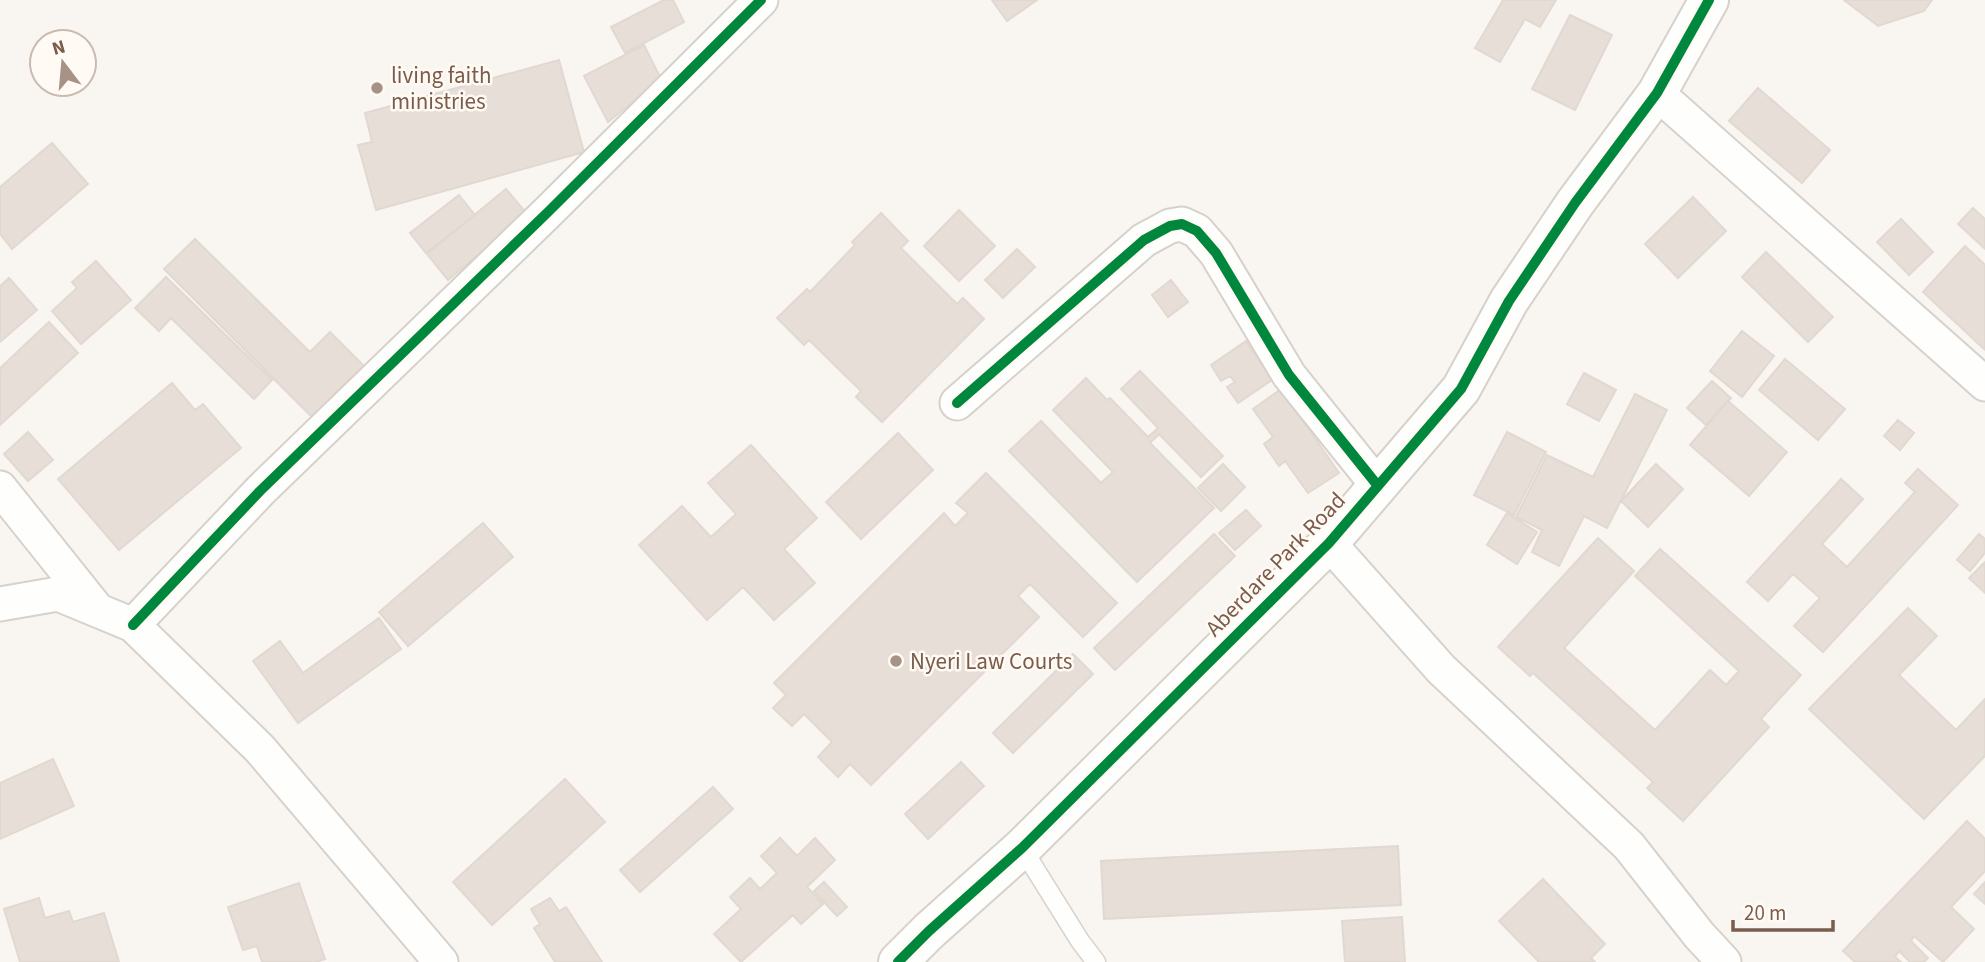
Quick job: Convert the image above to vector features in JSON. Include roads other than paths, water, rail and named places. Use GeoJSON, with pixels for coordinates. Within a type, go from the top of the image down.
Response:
{"type":"FeatureCollection","features":[{"type":"Feature","properties":{"kind":"street"},"geometry":{"type":"LineString","coordinates":[[133,625],[260,491],[547,213],[761,0]]}},
{"type":"Feature","properties":{"kind":"street","name":"Aberdare Park Road"},"geometry":{"type":"LineString","coordinates":[[898,962],[929,930],[1023,848],[1329,543],[1461,389],[1509,301],[1575,203],[1657,93],[1709,0]]}},
{"type":"Feature","properties":{"kind":"street"},"geometry":{"type":"LineString","coordinates":[[1657,93],[1985,384]]}},
{"type":"Feature","properties":{"kind":"street"},"geometry":{"type":"LineString","coordinates":[[957,403],[1144,240],[1170,226],[1182,224],[1198,231],[1216,253],[1289,375],[1378,486]]}},
{"type":"Feature","properties":{"kind":"street"},"geometry":{"type":"LineString","coordinates":[[0,488],[96,608]]}},
{"type":"Feature","properties":{"kind":"street"},"geometry":{"type":"LineString","coordinates":[[1329,543],[1441,669],[1629,846],[1699,935],[1724,962]]}},
{"type":"Feature","properties":{"kind":"street"},"geometry":{"type":"LineString","coordinates":[[0,604],[58,594],[133,625],[260,749],[441,962]]}},
{"type":"Feature","properties":{"kind":"lane"},"geometry":{"type":"LineString","coordinates":[[1023,848],[1080,941],[1096,962]]}},
{"type":"Feature","properties":{"kind":"place","name":"living faith ministries"},"geometry":{"type":"Point","coordinates":[377,88]}},
{"type":"Feature","properties":{"kind":"place","name":"Nyeri Law Courts"},"geometry":{"type":"Point","coordinates":[896,661]}}]}
